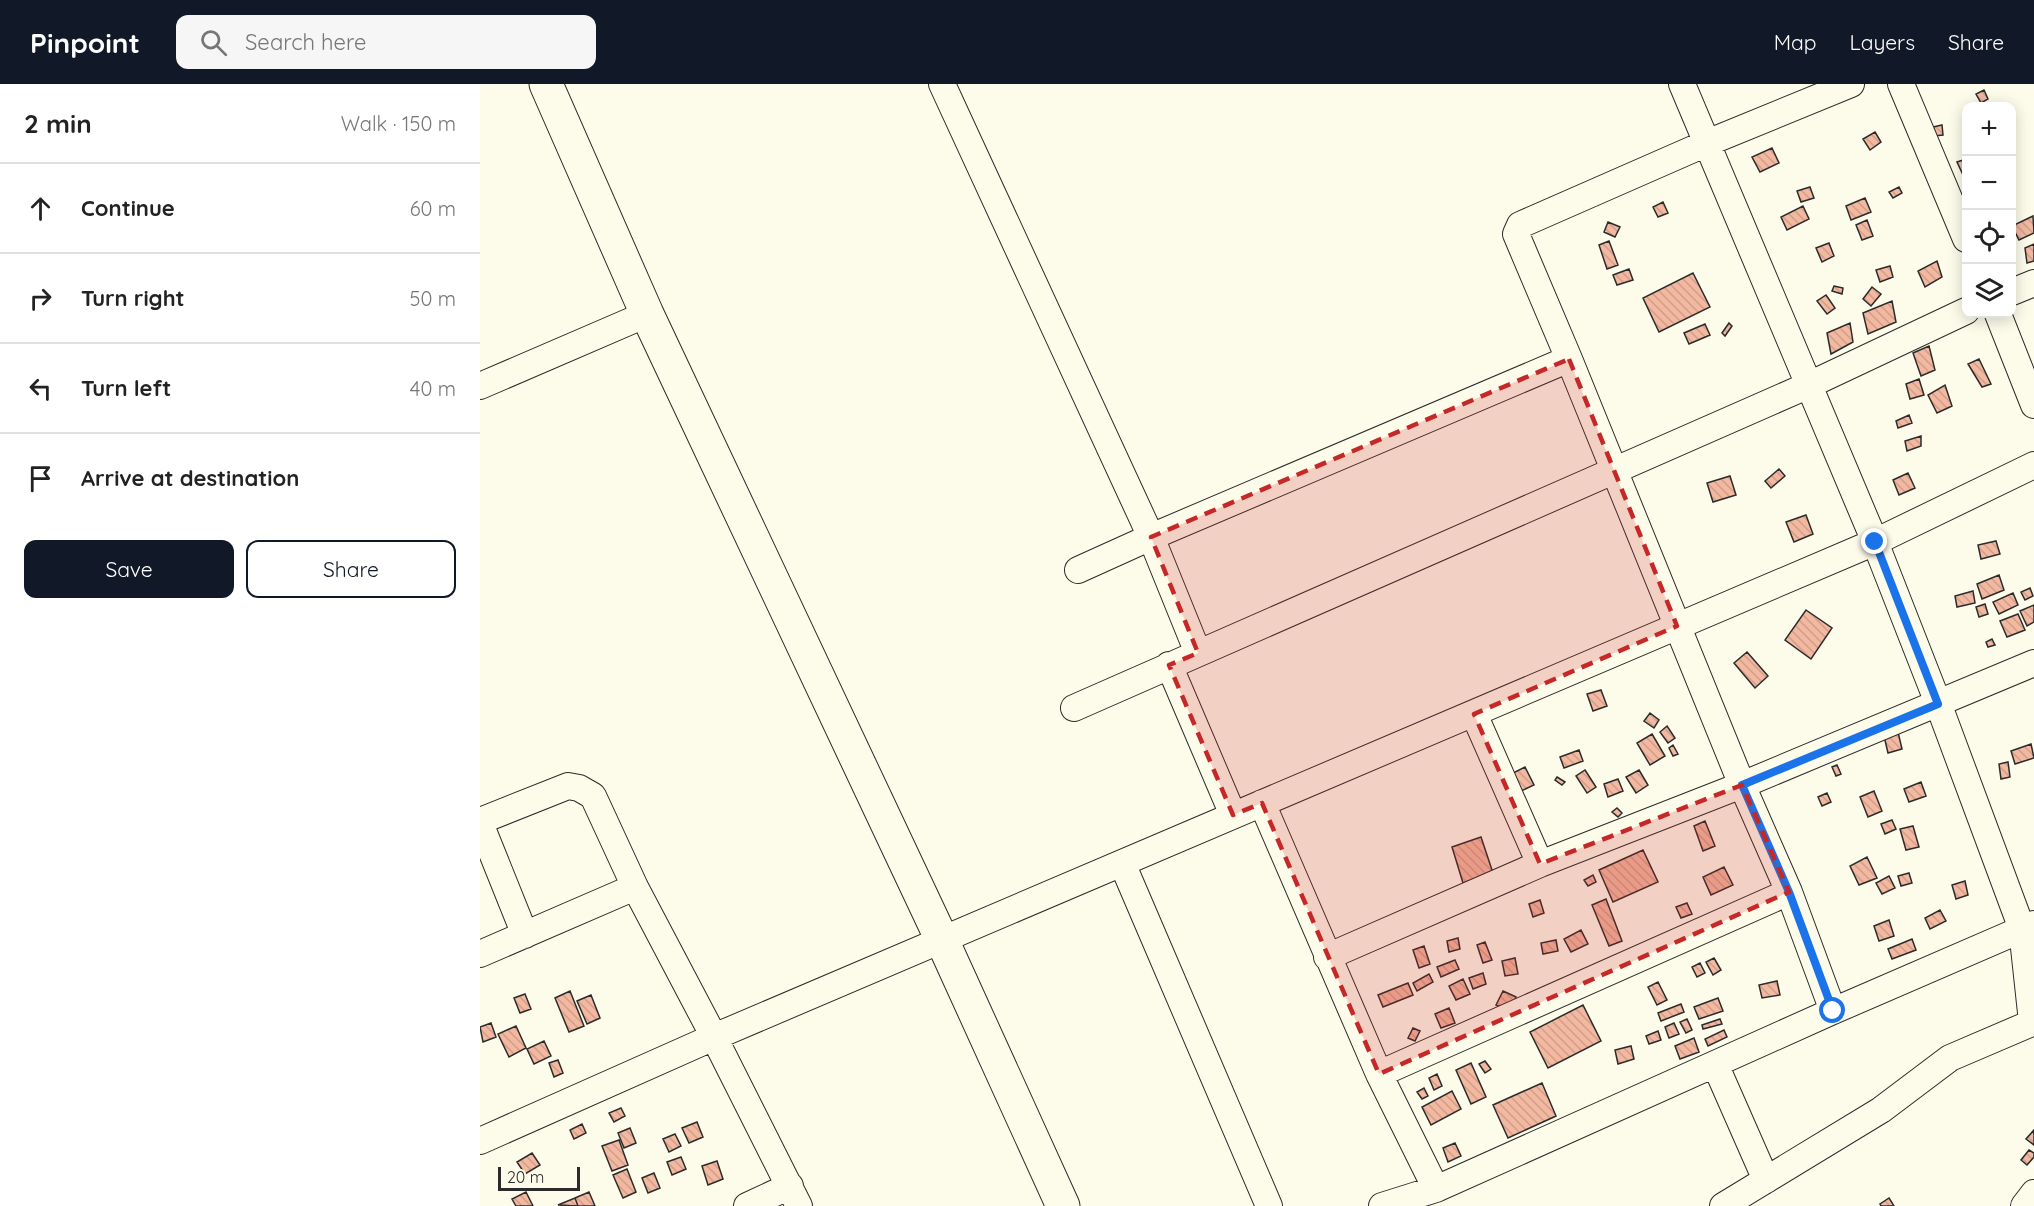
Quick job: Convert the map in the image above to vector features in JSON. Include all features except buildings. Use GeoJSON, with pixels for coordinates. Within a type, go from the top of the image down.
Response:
{"type":"FeatureCollection","features":[{"type":"Feature","properties":{"kind":"main road"},"geometry":{"type":"LineString","coordinates":[[546,84],[647,314],[942,940],[1063,1206]]}},
{"type":"Feature","properties":{"kind":"street"},"geometry":{"type":"LineString","coordinates":[[942,84],[1151,537],[1198,652]]}},
{"type":"Feature","properties":{"kind":"street"},"geometry":{"type":"LineString","coordinates":[[1682,84],[1875,542],[2028,926],[2033,1022],[1950,1058],[1881,1110],[1723,1206]]}},
{"type":"Feature","properties":{"kind":"street"},"geometry":{"type":"LineString","coordinates":[[1833,1011],[1789,892],[1742,785],[1516,234],[1518,226],[1707,143],[1851,84]]}},
{"type":"Feature","properties":{"kind":"street"},"geometry":{"type":"LineString","coordinates":[[1901,84],[1962,229]]}},
{"type":"Feature","properties":{"kind":"street"},"geometry":{"type":"LineString","coordinates":[[2016,290],[2034,283]]}},
{"type":"Feature","properties":{"kind":"street"},"geometry":{"type":"LineString","coordinates":[[1074,708],[1809,385],[1962,313]]}},
{"type":"Feature","properties":{"kind":"street"},"geometry":{"type":"LineString","coordinates":[[480,386],[647,314]]}},
{"type":"Feature","properties":{"kind":"street"},"geometry":{"type":"LineString","coordinates":[[2000,318],[2034,405]]}},
{"type":"Feature","properties":{"kind":"street"},"geometry":{"type":"LineString","coordinates":[[1078,570],[1569,359]]}},
{"type":"Feature","properties":{"kind":"street"},"geometry":{"type":"LineString","coordinates":[[480,1141],[714,1037],[1875,542],[2034,465]]}},
{"type":"Feature","properties":{"kind":"street"},"geometry":{"type":"LineString","coordinates":[[1327,957],[1540,864],[1742,785],[2034,663]]}},
{"type":"Feature","properties":{"kind":"street"},"geometry":{"type":"LineString","coordinates":[[1169,665],[1233,815]]}},
{"type":"Feature","properties":{"kind":"street"},"geometry":{"type":"LineString","coordinates":[[1474,714],[1540,864]]}},
{"type":"Feature","properties":{"kind":"street"},"geometry":{"type":"LineString","coordinates":[[525,935],[480,822],[568,786],[579,788],[592,796],[635,887],[794,1196],[747,1206]]}},
{"type":"Feature","properties":{"kind":"street"},"geometry":{"type":"LineString","coordinates":[[1262,803],[1379,1074],[1436,1189]]}},
{"type":"Feature","properties":{"kind":"street"},"geometry":{"type":"LineString","coordinates":[[1122,863],[1269,1206]]}},
{"type":"Feature","properties":{"kind":"street"},"geometry":{"type":"LineString","coordinates":[[480,954],[635,887]]}},
{"type":"Feature","properties":{"kind":"street"},"geometry":{"type":"LineString","coordinates":[[1379,1074],[1789,892]]}},
{"type":"Feature","properties":{"kind":"street"},"geometry":{"type":"LineString","coordinates":[[1382,1206],[1436,1189],[2028,926]]}},
{"type":"Feature","properties":{"kind":"street"},"geometry":{"type":"LineString","coordinates":[[1715,1064],[1766,1180]]}},
{"type":"Feature","properties":{"kind":"street"},"geometry":{"type":"LineString","coordinates":[[2024,1206],[2034,1193]]}},
{"type":"Feature","properties":{"kind":"highlighted area"},"geometry":{"type":"Polygon","coordinates":[[[1569,359],[1677,626],[1474,714],[1540,864],[1742,785],[1789,892],[1379,1074],[1262,803],[1233,815],[1169,665],[1198,653],[1151,537],[1569,359]]]}},
{"type":"Feature","properties":{"kind":"route"},"geometry":{"type":"LineString","coordinates":[[1833,1011],[1789,892],[1742,785],[1938,704],[1875,542]]}}]}
